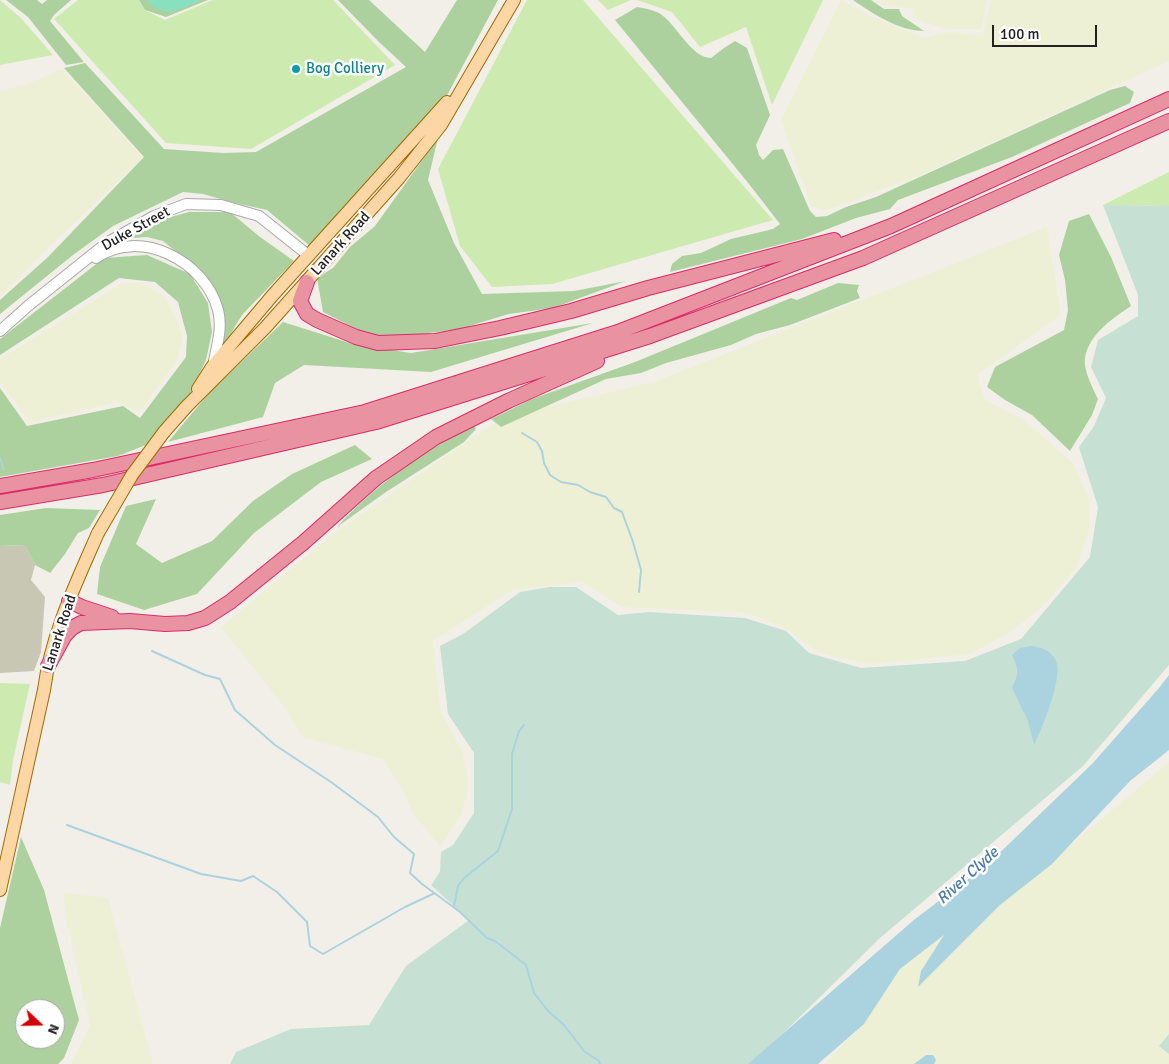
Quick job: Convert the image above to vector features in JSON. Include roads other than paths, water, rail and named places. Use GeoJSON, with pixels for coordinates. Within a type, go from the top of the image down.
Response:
{"type":"FeatureCollection","features":[{"type":"Feature","properties":{"kind":"highway"},"geometry":{"type":"LineString","coordinates":[[0,486],[93,470],[365,412],[618,332],[892,226],[1169,99]]}},
{"type":"Feature","properties":{"kind":"highway"},"geometry":{"type":"LineString","coordinates":[[0,502],[103,486],[376,422],[650,336],[863,258],[1169,121]]}},
{"type":"Feature","properties":{"kind":"highway"},"geometry":{"type":"LineString","coordinates":[[288,303],[345,333],[378,343],[435,341],[571,311],[648,288],[892,226]]}},
{"type":"Feature","properties":{"kind":"highway"},"geometry":{"type":"LineString","coordinates":[[306,314],[300,300],[310,277]]}},
{"type":"Feature","properties":{"kind":"highway"},"geometry":{"type":"LineString","coordinates":[[48,666],[58,646],[72,628],[81,623],[130,621],[188,624],[205,618],[230,602],[303,543],[376,478],[436,437],[508,401],[650,336]]}},
{"type":"Feature","properties":{"kind":"highway"},"geometry":{"type":"LineString","coordinates":[[69,600],[102,614],[130,621]]}},
{"type":"Feature","properties":{"kind":"main road","name":"Lanark Road"},"geometry":{"type":"LineString","coordinates":[[0,890],[48,666],[69,600],[98,533],[132,475],[164,432],[187,406],[237,358],[400,178],[441,125],[514,0]]}},
{"type":"Feature","properties":{"kind":"main road","name":"Lanark Road"},"geometry":{"type":"LineString","coordinates":[[187,406],[212,367],[308,254],[436,116],[476,67]]}},
{"type":"Feature","properties":{"kind":"main road"},"geometry":{"type":"LineString","coordinates":[[308,254],[310,277]]}},
{"type":"Feature","properties":{"kind":"main road"},"geometry":{"type":"LineString","coordinates":[[222,356],[276,301],[288,303]]}},
{"type":"Feature","properties":{"kind":"street","name":"Duke Street"},"geometry":{"type":"LineString","coordinates":[[0,332],[28,306],[108,242],[154,216],[186,204],[222,205],[259,216],[308,254]]}},
{"type":"Feature","properties":{"kind":"street","name":"Duke Street"},"geometry":{"type":"LineString","coordinates":[[28,306],[104,252],[135,245],[152,248],[185,262],[206,285],[218,310],[219,338],[212,367]]}},
{"type":"Feature","properties":{"kind":"water"},"geometry":{"type":"Polygon","coordinates":[[[1032,646],[1051,653],[1057,666],[1055,688],[1034,745],[1028,721],[1012,688],[1017,672],[1012,655],[1020,648],[1032,646]]]}},
{"type":"Feature","properties":{"kind":"water","name":"River Clyde"},"geometry":{"type":"Polygon","coordinates":[[[1169,675],[1169,750],[1130,781],[1052,864],[1000,905],[918,987],[921,971],[944,935],[900,969],[864,1024],[818,1064],[748,1064],[915,919],[988,864],[1092,764],[1169,675]]]}},
{"type":"Feature","properties":{"kind":"water"},"geometry":{"type":"Polygon","coordinates":[[[926,1055],[933,1055],[936,1060],[934,1064],[914,1064],[926,1055]]]}},
{"type":"Feature","properties":{"kind":"waterway"},"geometry":{"type":"LineString","coordinates":[[522,433],[537,442],[550,475],[561,482],[578,485],[590,492],[606,497],[614,508],[622,512],[641,570],[639,592]]}},
{"type":"Feature","properties":{"kind":"waterway"},"geometry":{"type":"LineString","coordinates":[[0,458],[4,470]]}},
{"type":"Feature","properties":{"kind":"waterway"},"geometry":{"type":"LineString","coordinates":[[152,651],[205,675],[220,679],[235,710],[275,745],[331,782],[378,817],[394,837],[414,854],[410,873],[460,912],[487,938],[495,941],[526,965],[534,993],[548,1011],[564,1025],[584,1051],[599,1061],[600,1064]]}},
{"type":"Feature","properties":{"kind":"waterway"},"geometry":{"type":"LineString","coordinates":[[454,906],[458,886],[464,878],[498,851],[512,809],[512,754],[519,731],[524,725]]}},
{"type":"Feature","properties":{"kind":"waterway"},"geometry":{"type":"LineString","coordinates":[[67,825],[201,874],[241,881],[253,876],[277,892],[307,922],[310,946],[323,954],[405,907],[435,893]]}},
{"type":"Feature","properties":{"kind":"place","name":"Bog Colliery"},"geometry":{"type":"Point","coordinates":[296,69]}}]}
